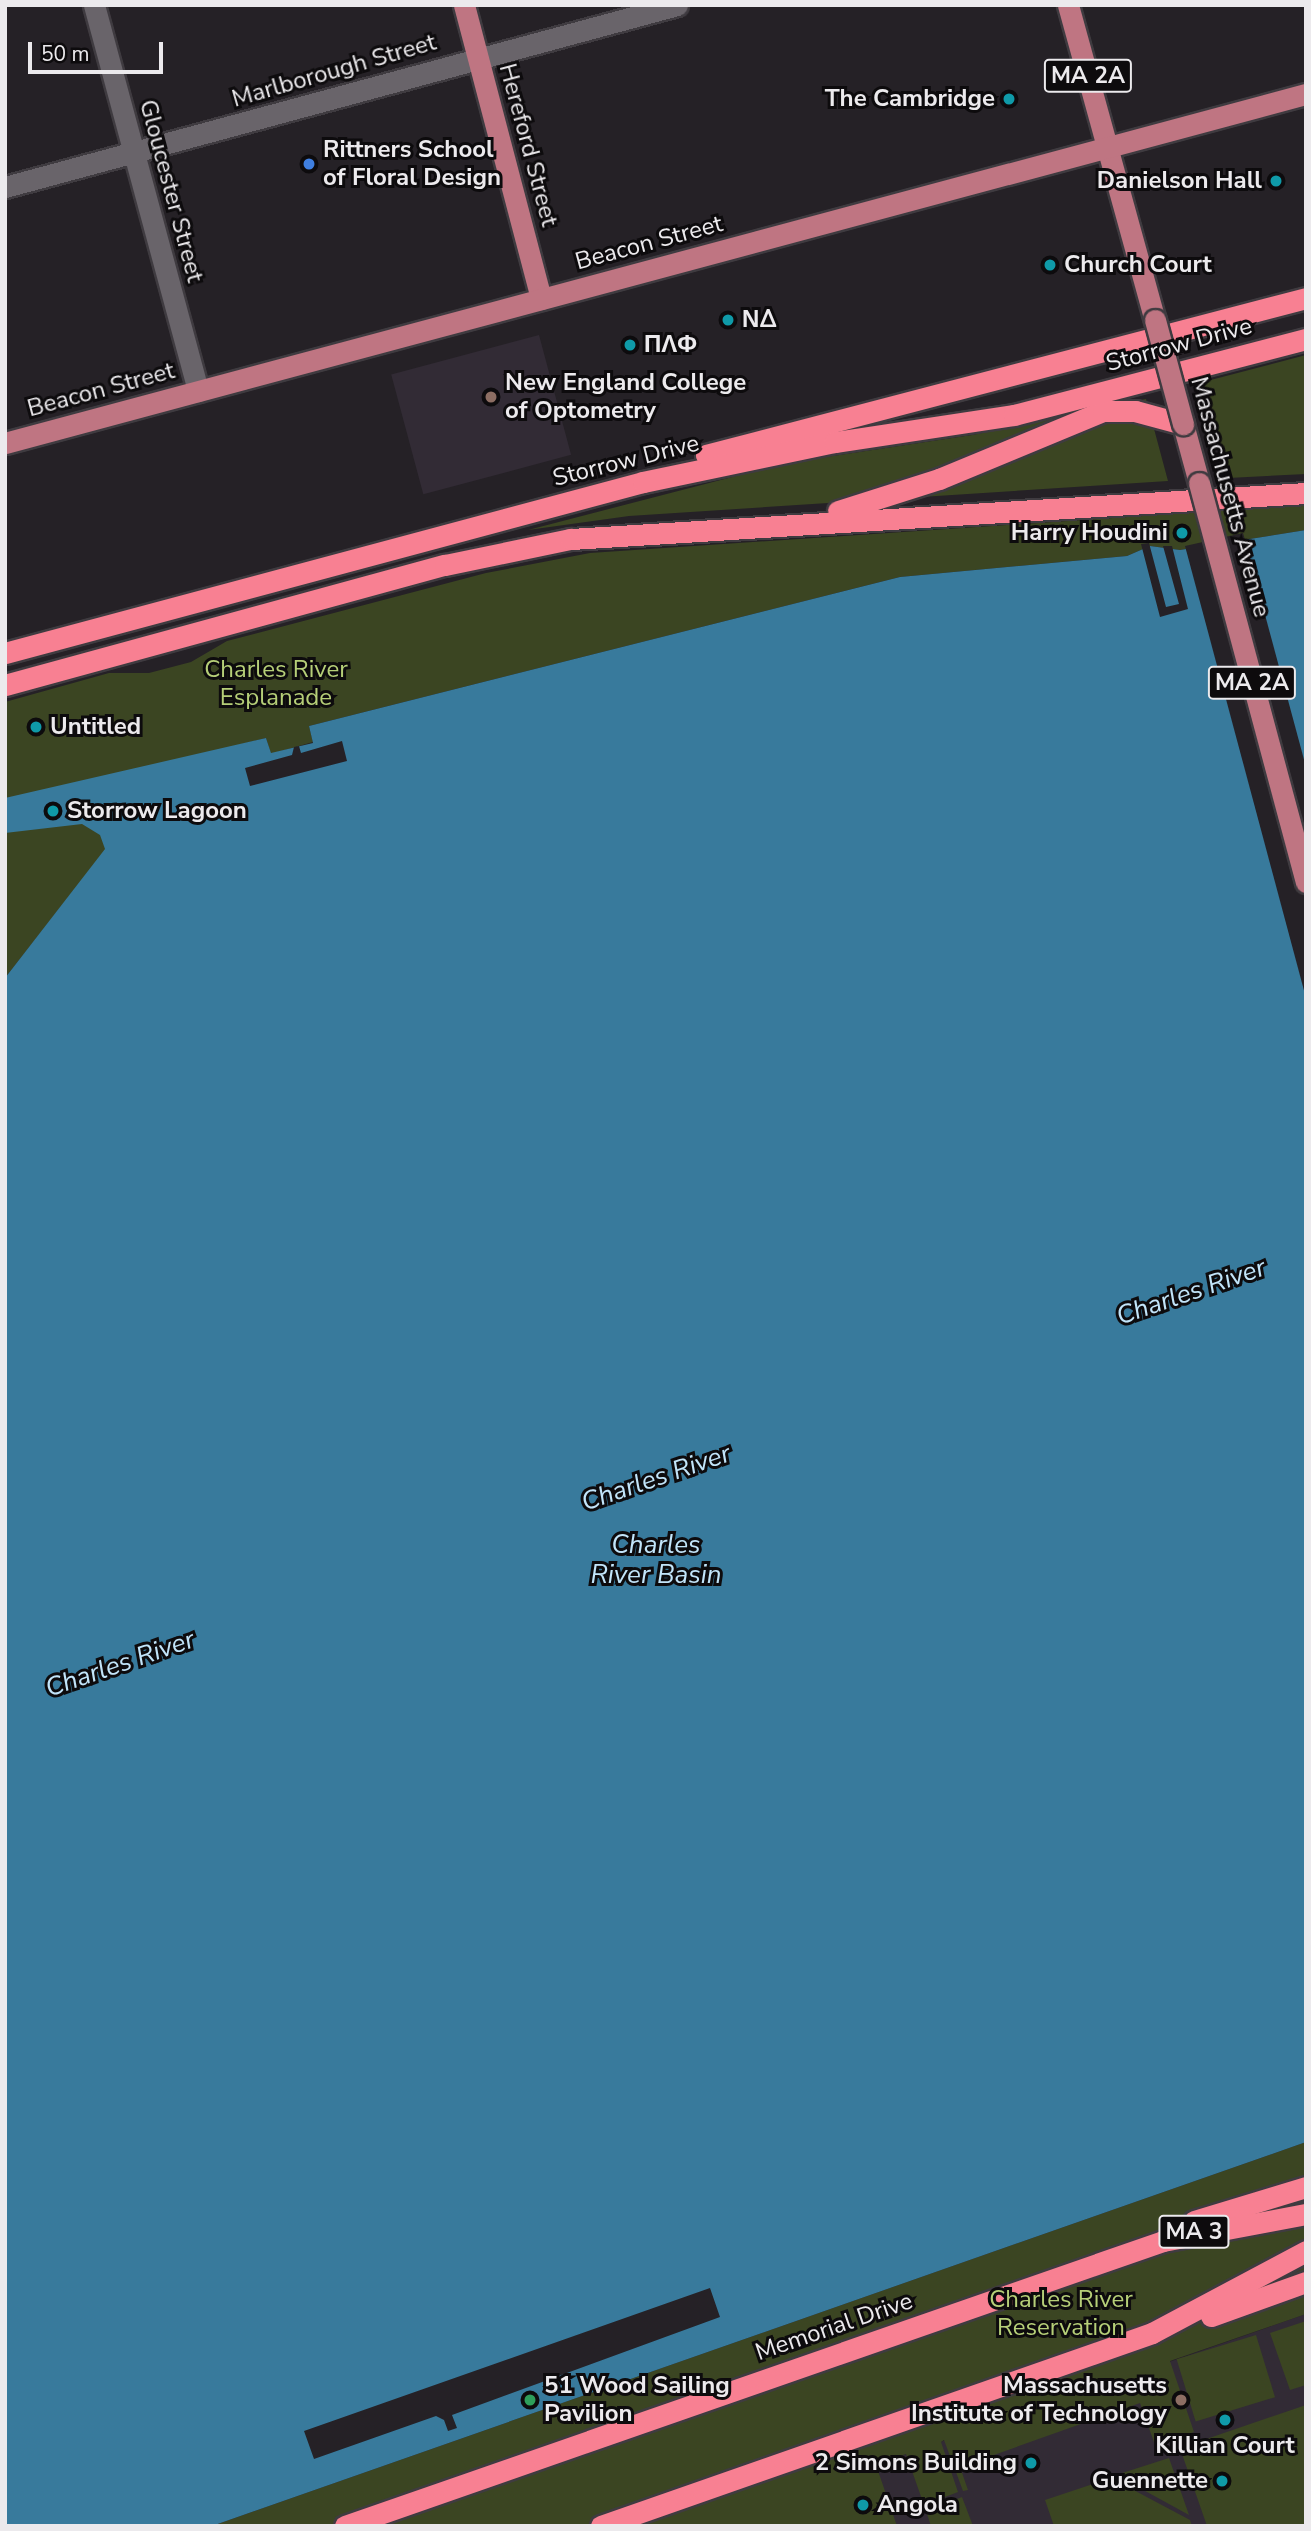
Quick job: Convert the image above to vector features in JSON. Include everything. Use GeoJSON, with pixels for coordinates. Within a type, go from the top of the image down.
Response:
{"type":"FeatureCollection","features":[{"type":"Feature","properties":{"kind":"highway"},"geometry":{"type":"LineString","coordinates":[[615,489],[711,453],[1306,298]]}},
{"type":"Feature","properties":{"kind":"highway","name":"Storrow Drive"},"geometry":{"type":"LineString","coordinates":[[5,653],[615,489],[835,442],[1014,415],[1306,339]]}},
{"type":"Feature","properties":{"kind":"highway"},"geometry":{"type":"LineString","coordinates":[[806,521],[910,489],[1110,410],[1183,424]]}},
{"type":"Feature","properties":{"kind":"highway"},"geometry":{"type":"LineString","coordinates":[[5,685],[528,546],[604,535],[806,521],[1306,493]]}},
{"type":"Feature","properties":{"kind":"highway"},"geometry":{"type":"LineString","coordinates":[[1086,2267],[1182,2225],[1306,2187]]}},
{"type":"Feature","properties":{"kind":"highway","name":"Memorial Drive"},"geometry":{"type":"LineString","coordinates":[[349,2525],[1086,2267],[1194,2232],[1306,2214]]}},
{"type":"Feature","properties":{"kind":"highway","name":"MA 3"},"geometry":{"type":"LineString","coordinates":[[601,2526],[1152,2333],[1306,2251]]}},
{"type":"Feature","properties":{"kind":"highway"},"geometry":{"type":"LineString","coordinates":[[1152,2333],[1306,2282]]}},
{"type":"Feature","properties":{"kind":"main road","name":"Hereford Street"},"geometry":{"type":"LineString","coordinates":[[464,5],[541,299]]}},
{"type":"Feature","properties":{"kind":"main road","name":"Massachusetts Avenue"},"geometry":{"type":"LineString","coordinates":[[1068,5],[1306,882]]}},
{"type":"Feature","properties":{"kind":"main road","name":"Beacon Street"},"geometry":{"type":"LineString","coordinates":[[5,443],[1306,94]]}},
{"type":"Feature","properties":{"kind":"street","name":"Gloucester Street"},"geometry":{"type":"LineString","coordinates":[[94,5],[198,391]]}},
{"type":"Feature","properties":{"kind":"street","name":"Marlborough Street"},"geometry":{"type":"LineString","coordinates":[[5,187],[677,5]]}},
{"type":"Feature","properties":{"kind":"shaded area","name":"New England College of Optometry"},"geometry":{"type":"Polygon","coordinates":[[[539,335],[571,455],[423,494],[391,375],[539,335]]]}},
{"type":"Feature","properties":{"kind":"shaded area","name":"Massachusetts Institute of Technology"},"geometry":{"type":"Polygon","coordinates":[[[1306,2314],[1306,2526],[702,2526],[906,2454],[1306,2314]]]}},
{"type":"Feature","properties":{"kind":"green space"},"geometry":{"type":"Polygon","coordinates":[[[1306,355],[1306,474],[1228,478],[1203,382],[1306,355]]]}},
{"type":"Feature","properties":{"kind":"green space"},"geometry":{"type":"Polygon","coordinates":[[[1146,399],[1168,481],[629,516],[528,530],[786,463],[972,435],[1146,399]]]}},
{"type":"Feature","properties":{"kind":"green space","name":"Charles River Esplanade"},"geometry":{"type":"Polygon","coordinates":[[[1306,505],[1306,530],[1180,550],[1150,546],[1127,556],[900,577],[309,726],[313,742],[271,754],[266,738],[183,759],[106,849],[5,978],[5,702],[109,673],[149,673],[191,662],[227,641],[486,573],[590,553],[1306,505]]]}},
{"type":"Feature","properties":{"kind":"green space","name":"Charles River Reservation"},"geometry":{"type":"Polygon","coordinates":[[[1306,2142],[1306,2314],[1170,2361],[1194,2432],[1155,2445],[1140,2403],[960,2467],[968,2490],[963,2491],[944,2440],[941,2442],[958,2492],[924,2505],[906,2454],[876,2465],[897,2526],[212,2526],[1306,2142]]]}},
{"type":"Feature","properties":{"kind":"green space"},"geometry":{"type":"Polygon","coordinates":[[[1306,2321],[1306,2385],[1290,2390],[1270,2333],[1306,2321]]]}},
{"type":"Feature","properties":{"kind":"green space"},"geometry":{"type":"Polygon","coordinates":[[[1256,2335],[1275,2397],[1196,2421],[1177,2359],[1256,2335]]]}},
{"type":"Feature","properties":{"kind":"green space"},"geometry":{"type":"Polygon","coordinates":[[[1306,2405],[1306,2526],[1207,2526],[1182,2454],[1187,2452],[1186,2446],[1306,2405]]]}},
{"type":"Feature","properties":{"kind":"green space"},"geometry":{"type":"Polygon","coordinates":[[[1169,2458],[1189,2515],[1116,2475],[1169,2458]]]}},
{"type":"Feature","properties":{"kind":"green space"},"geometry":{"type":"Polygon","coordinates":[[[1111,2478],[1190,2520],[1192,2526],[1054,2526],[1045,2500],[1111,2478]]]}},
{"type":"Feature","properties":{"kind":"green space"},"geometry":{"type":"Polygon","coordinates":[[[962,2497],[973,2526],[931,2526],[926,2511],[962,2497]]]}},
{"type":"Feature","properties":{"kind":"water","name":"Charles River Basin"},"geometry":{"type":"Polygon","coordinates":[[[1306,530],[1306,2142],[212,2526],[5,2526],[5,978],[105,849],[100,835],[82,824],[5,833],[5,798],[266,738],[271,753],[313,743],[309,726],[900,577],[1127,556],[1150,546],[1180,550],[1306,530]]]}},
{"type":"Feature","properties":{"kind":"pier"},"geometry":{"type":"Polygon","coordinates":[[[1243,533],[1306,767],[1306,998],[1185,546],[1243,533]]]}},
{"type":"Feature","properties":{"kind":"pier"},"geometry":{"type":"Polygon","coordinates":[[[1149,543],[1166,607],[1179,604],[1163,546],[1172,546],[1188,609],[1160,617],[1141,544],[1149,543]]]}},
{"type":"Feature","properties":{"kind":"pier"},"geometry":{"type":"Polygon","coordinates":[[[342,741],[347,761],[250,786],[245,768],[292,755],[294,747],[299,746],[301,753],[342,741]]]}},
{"type":"Feature","properties":{"kind":"pier"},"geometry":{"type":"Polygon","coordinates":[[[710,2288],[720,2317],[452,2415],[457,2428],[448,2431],[444,2420],[436,2416],[314,2459],[304,2431],[710,2288]]]}},
{"type":"Feature","properties":{"kind":"place","name":"The Cambridge"},"geometry":{"type":"Point","coordinates":[1009,99]}},
{"type":"Feature","properties":{"kind":"place","name":"Rittners School of Floral Design"},"geometry":{"type":"Point","coordinates":[309,164]}},
{"type":"Feature","properties":{"kind":"place","name":"Danielson Hall"},"geometry":{"type":"Point","coordinates":[1276,181]}},
{"type":"Feature","properties":{"kind":"place","name":"Church Court"},"geometry":{"type":"Point","coordinates":[1050,265]}},
{"type":"Feature","properties":{"kind":"place","name":"ΝΔ"},"geometry":{"type":"Point","coordinates":[728,320]}},
{"type":"Feature","properties":{"kind":"place","name":"ΠΛΦ"},"geometry":{"type":"Point","coordinates":[630,345]}},
{"type":"Feature","properties":{"kind":"place","name":"New England College of Optometry"},"geometry":{"type":"Point","coordinates":[491,397]}},
{"type":"Feature","properties":{"kind":"place","name":"Harry Houdini"},"geometry":{"type":"Point","coordinates":[1182,533]}},
{"type":"Feature","properties":{"kind":"place","name":"Untitled"},"geometry":{"type":"Point","coordinates":[36,727]}},
{"type":"Feature","properties":{"kind":"place","name":"Storrow Lagoon"},"geometry":{"type":"Point","coordinates":[53,811]}},
{"type":"Feature","properties":{"kind":"place","name":"51 Wood Sailing Pavilion"},"geometry":{"type":"Point","coordinates":[530,2400]}},
{"type":"Feature","properties":{"kind":"place","name":"Massachusetts Institute of Technology"},"geometry":{"type":"Point","coordinates":[1181,2400]}},
{"type":"Feature","properties":{"kind":"place","name":"Killian Court"},"geometry":{"type":"Point","coordinates":[1225,2420]}},
{"type":"Feature","properties":{"kind":"place","name":"2 Simons Building"},"geometry":{"type":"Point","coordinates":[1031,2463]}},
{"type":"Feature","properties":{"kind":"place","name":"Guennette"},"geometry":{"type":"Point","coordinates":[1222,2481]}},
{"type":"Feature","properties":{"kind":"place","name":"Angola"},"geometry":{"type":"Point","coordinates":[863,2505]}},
{"type":"Feature","properties":{"kind":"water label","name":"Charles River"},"geometry":{"type":"Point","coordinates":[1191,1292]}},
{"type":"Feature","properties":{"kind":"water label","name":"Charles River"},"geometry":{"type":"Point","coordinates":[656,1478]}},
{"type":"Feature","properties":{"kind":"water label","name":"Charles River"},"geometry":{"type":"Point","coordinates":[120,1664]}}]}
